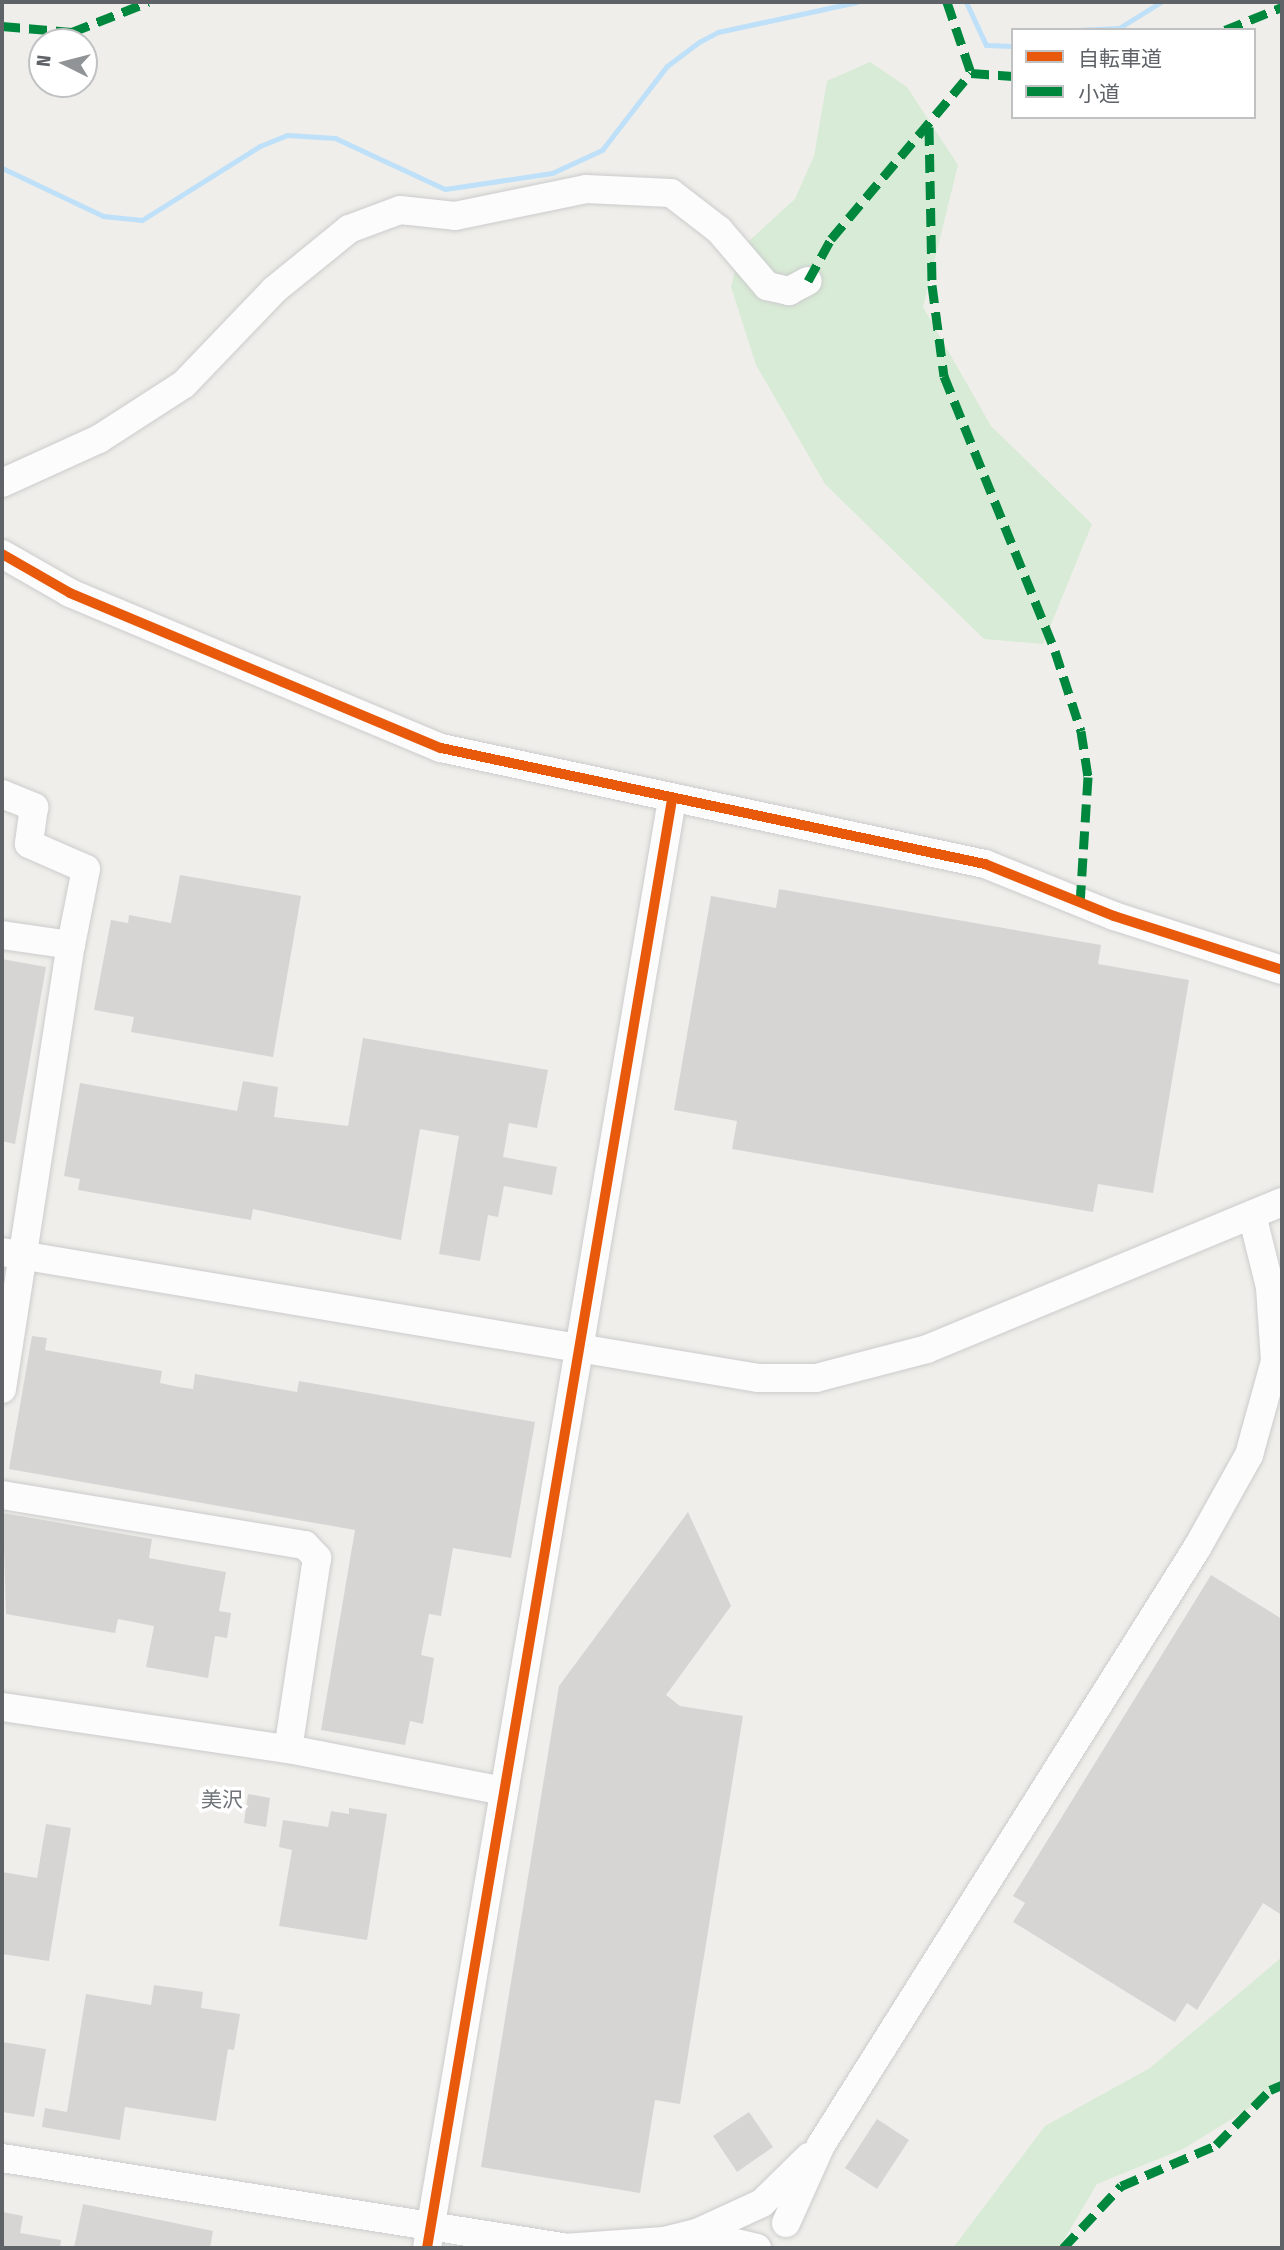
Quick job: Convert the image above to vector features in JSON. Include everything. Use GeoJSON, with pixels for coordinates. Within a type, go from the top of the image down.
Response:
{"type":"FeatureCollection","features":[{"type":"Feature","properties":{"kind":"street"},"geometry":{"type":"LineString","coordinates":[[2,483],[99,439],[184,384],[274,290],[349,229],[386,213],[455,216],[586,189],[671,193],[719,230],[767,286],[789,291],[808,281]]}},
{"type":"Feature","properties":{"kind":"street"},"geometry":{"type":"LineString","coordinates":[[2,554],[70,593],[441,748],[672,800],[857,833],[985,864],[1114,916],[1282,970]]}},
{"type":"Feature","properties":{"kind":"street"},"geometry":{"type":"LineString","coordinates":[[2,794],[34,807],[29,844],[86,869],[13,1254],[2,1389]]}},
{"type":"Feature","properties":{"kind":"street"},"geometry":{"type":"LineString","coordinates":[[429,2238],[672,800]]}},
{"type":"Feature","properties":{"kind":"street"},"geometry":{"type":"LineString","coordinates":[[2,935],[71,945]]}},
{"type":"Feature","properties":{"kind":"street"},"geometry":{"type":"LineString","coordinates":[[13,1254],[758,1378],[817,1378],[927,1349],[1282,1202]]}},
{"type":"Feature","properties":{"kind":"street"},"geometry":{"type":"LineString","coordinates":[[772,2248],[781,2244],[786,2223],[821,2145],[1197,1548],[1249,1455],[1275,1361],[1270,1287],[1252,1215]]}},
{"type":"Feature","properties":{"kind":"street"},"geometry":{"type":"LineString","coordinates":[[2,1495],[304,1545],[317,1558],[288,1749]]}},
{"type":"Feature","properties":{"kind":"street"},"geometry":{"type":"LineString","coordinates":[[2,1707],[288,1749],[504,1791]]}},
{"type":"Feature","properties":{"kind":"street"},"geometry":{"type":"LineString","coordinates":[[2,2158],[429,2238],[563,2248],[664,2242],[699,2232],[762,2203],[821,2145]]}},
{"type":"Feature","properties":{"kind":"street"},"geometry":{"type":"LineString","coordinates":[[762,2203],[776,2206],[786,2223]]}},
{"type":"Feature","properties":{"kind":"street"},"geometry":{"type":"LineString","coordinates":[[681,2248],[718,2239],[757,2248]]}},
{"type":"Feature","properties":{"kind":"green space"},"geometry":{"type":"Polygon","coordinates":[[[870,62],[907,87],[958,165],[923,307],[991,426],[1092,524],[1043,644],[984,639],[825,484],[756,365],[731,287],[740,249],[795,199],[814,156],[827,81],[870,62]]]}},
{"type":"Feature","properties":{"kind":"green space"},"geometry":{"type":"Polygon","coordinates":[[[1282,1957],[1282,2088],[1183,2149],[1097,2184],[1059,2248],[953,2248],[1045,2126],[1150,2068],[1282,1957]]]}},
{"type":"Feature","properties":{"kind":"building"},"geometry":{"type":"Polygon","coordinates":[[[180,875],[301,896],[273,1057],[131,1032],[134,1017],[94,1010],[111,920],[128,923],[129,915],[171,923],[180,875]]]}},
{"type":"Feature","properties":{"kind":"building"},"geometry":{"type":"Polygon","coordinates":[[[779,889],[1101,945],[1098,964],[1189,980],[1153,1193],[1098,1184],[1093,1212],[732,1149],[737,1121],[674,1110],[711,896],[776,908],[779,889]]]}},
{"type":"Feature","properties":{"kind":"building"},"geometry":{"type":"Polygon","coordinates":[[[2,959],[46,967],[15,1144],[2,1141],[2,959]]]}},
{"type":"Feature","properties":{"kind":"building"},"geometry":{"type":"Polygon","coordinates":[[[363,1038],[548,1070],[537,1128],[509,1123],[503,1157],[557,1167],[552,1195],[504,1186],[498,1217],[488,1215],[480,1261],[439,1254],[459,1136],[420,1129],[401,1240],[253,1209],[251,1220],[78,1190],[80,1179],[64,1176],[80,1083],[237,1111],[243,1081],[278,1087],[274,1117],[348,1126],[363,1038]]]}},
{"type":"Feature","properties":{"kind":"building"},"geometry":{"type":"Polygon","coordinates":[[[32,1336],[47,1338],[45,1350],[162,1371],[160,1383],[179,1387],[193,1389],[195,1374],[297,1392],[299,1381],[535,1422],[511,1558],[453,1548],[441,1616],[429,1614],[421,1655],[434,1658],[423,1724],[410,1721],[405,1745],[321,1730],[355,1530],[9,1469],[32,1336]]]}},
{"type":"Feature","properties":{"kind":"building"},"geometry":{"type":"Polygon","coordinates":[[[688,1512],[731,1606],[666,1695],[680,1706],[743,1716],[680,2104],[655,2100],[640,2193],[481,2167],[559,1686],[688,1512]]]}},
{"type":"Feature","properties":{"kind":"building"},"geometry":{"type":"Polygon","coordinates":[[[3,1513],[152,1539],[149,1558],[226,1572],[219,1611],[231,1613],[227,1638],[215,1636],[208,1678],[146,1667],[154,1626],[118,1619],[115,1633],[6,1614],[3,1513]]]}},
{"type":"Feature","properties":{"kind":"building"},"geometry":{"type":"Polygon","coordinates":[[[1211,1575],[1282,1619],[1282,1915],[1263,1903],[1197,2010],[1187,2003],[1175,2022],[1013,1922],[1025,1903],[1013,1896],[1211,1575]]]}},
{"type":"Feature","properties":{"kind":"building"},"geometry":{"type":"Polygon","coordinates":[[[248,1794],[270,1798],[266,1827],[244,1823],[248,1794]]]}},
{"type":"Feature","properties":{"kind":"building"},"geometry":{"type":"Polygon","coordinates":[[[349,1808],[387,1814],[367,1940],[279,1926],[292,1850],[279,1847],[283,1820],[328,1827],[331,1811],[349,1814],[349,1808]]]}},
{"type":"Feature","properties":{"kind":"building"},"geometry":{"type":"Polygon","coordinates":[[[46,1824],[71,1828],[49,1961],[2,1954],[2,1872],[37,1878],[46,1824]]]}},
{"type":"Feature","properties":{"kind":"building"},"geometry":{"type":"Polygon","coordinates":[[[154,1985],[203,1992],[201,2008],[240,2014],[234,2050],[228,2049],[216,2121],[125,2107],[120,2140],[42,2127],[45,2108],[67,2112],[86,1994],[151,2005],[154,1985]]]}},
{"type":"Feature","properties":{"kind":"building"},"geometry":{"type":"Polygon","coordinates":[[[2,2042],[46,2049],[34,2117],[2,2112],[2,2042]]]}},
{"type":"Feature","properties":{"kind":"building"},"geometry":{"type":"Polygon","coordinates":[[[749,2112],[773,2147],[737,2172],[713,2136],[749,2112]]]}},
{"type":"Feature","properties":{"kind":"building"},"geometry":{"type":"Polygon","coordinates":[[[877,2119],[909,2140],[877,2189],[845,2168],[877,2119]]]}},
{"type":"Feature","properties":{"kind":"building"},"geometry":{"type":"Polygon","coordinates":[[[83,2204],[213,2231],[210,2248],[74,2248],[83,2204]]]}},
{"type":"Feature","properties":{"kind":"building"},"geometry":{"type":"Polygon","coordinates":[[[3,2212],[23,2216],[20,2233],[61,2240],[60,2248],[2,2248],[3,2212]]]}},
{"type":"Feature","properties":{"kind":"waterway"},"geometry":{"type":"LineString","coordinates":[[2,168],[103,216],[142,220],[260,146],[287,135],[335,138],[445,189],[552,173],[602,150],[667,66],[699,42],[718,32],[857,2]]}},
{"type":"Feature","properties":{"kind":"waterway"},"geometry":{"type":"LineString","coordinates":[[966,2],[986,45],[1011,46]]}},
{"type":"Feature","properties":{"kind":"waterway"},"geometry":{"type":"LineString","coordinates":[[1119,28],[1161,2]]}},
{"type":"Feature","properties":{"kind":"marked path"},"geometry":{"type":"LineString","coordinates":[[2,26],[72,32],[148,2]]}},
{"type":"Feature","properties":{"kind":"marked path"},"geometry":{"type":"LineString","coordinates":[[947,2],[971,73]]}},
{"type":"Feature","properties":{"kind":"marked path"},"geometry":{"type":"LineString","coordinates":[[1230,28],[1282,7]]}},
{"type":"Feature","properties":{"kind":"marked path"},"geometry":{"type":"LineString","coordinates":[[971,73],[1011,76]]}},
{"type":"Feature","properties":{"kind":"marked path"},"geometry":{"type":"LineString","coordinates":[[808,281],[831,239],[971,73]]}},
{"type":"Feature","properties":{"kind":"marked path"},"geometry":{"type":"LineString","coordinates":[[929,127],[932,285],[944,376],[1055,651],[1081,731],[1088,777],[1080,903]]}},
{"type":"Feature","properties":{"kind":"marked path"},"geometry":{"type":"LineString","coordinates":[[1063,2248],[1121,2186],[1216,2145],[1270,2090],[1282,2085]]}},
{"type":"Feature","properties":{"kind":"cycle path"},"geometry":{"type":"LineString","coordinates":[[2,554],[70,593],[441,748],[985,864],[1114,916],[1282,970]]}},
{"type":"Feature","properties":{"kind":"cycle path"},"geometry":{"type":"LineString","coordinates":[[427,2248],[672,800]]}},
{"type":"Feature","properties":{"kind":"district","name":"美沢"},"geometry":{"type":"Point","coordinates":[222,1800]}}]}
